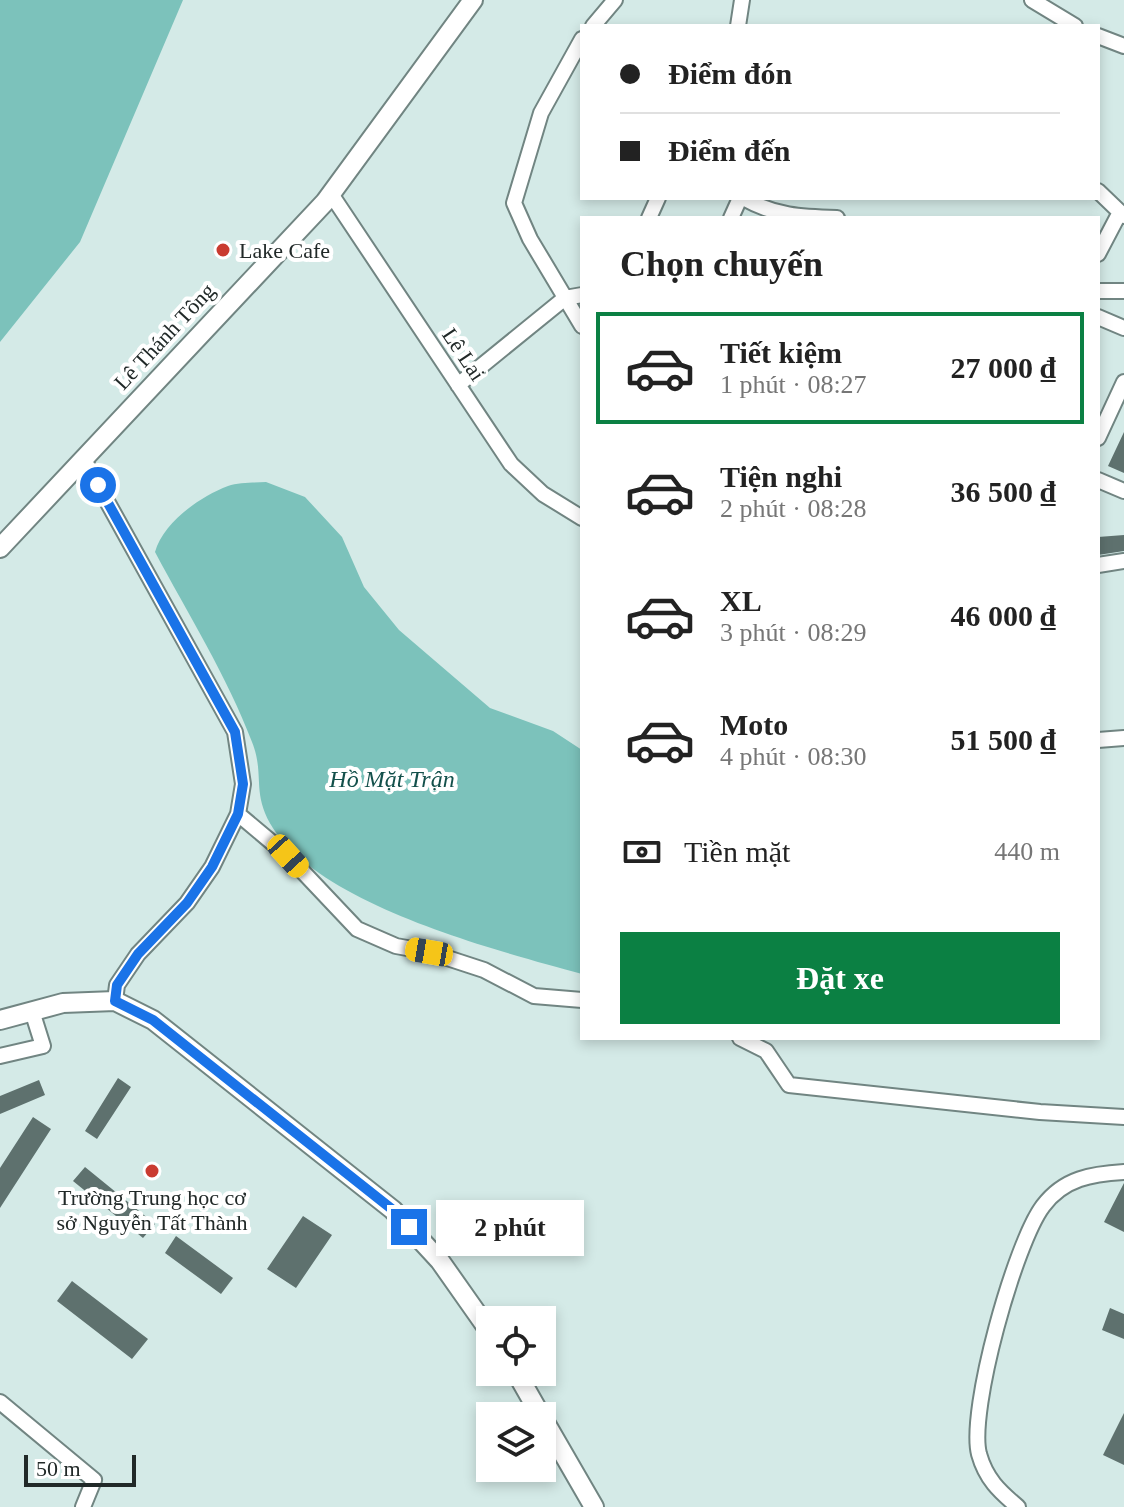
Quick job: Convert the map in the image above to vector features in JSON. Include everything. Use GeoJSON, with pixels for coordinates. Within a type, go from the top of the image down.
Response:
{"type":"FeatureCollection","features":[{"type":"Feature","properties":{"kind":"main road","name":"Lê Thánh Tông"},"geometry":{"type":"LineString","coordinates":[[0,548],[331,194],[473,0]]}},
{"type":"Feature","properties":{"kind":"main road"},"geometry":{"type":"LineString","coordinates":[[0,1020],[63,1003],[115,1001],[153,1020],[393,1210],[440,1261],[476,1312]]}},
{"type":"Feature","properties":{"kind":"main road"},"geometry":{"type":"LineString","coordinates":[[556,1440],[594,1507]]}},
{"type":"Feature","properties":{"kind":"street"},"geometry":{"type":"LineString","coordinates":[[595,24],[615,0]]}},
{"type":"Feature","properties":{"kind":"street"},"geometry":{"type":"LineString","coordinates":[[738,24],[742,0]]}},
{"type":"Feature","properties":{"kind":"street"},"geometry":{"type":"LineString","coordinates":[[1032,0],[1072,24]]}},
{"type":"Feature","properties":{"kind":"street"},"geometry":{"type":"LineString","coordinates":[[1100,37],[1124,46]]}},
{"type":"Feature","properties":{"kind":"street"},"geometry":{"type":"LineString","coordinates":[[580,43],[541,113],[514,196],[515,210],[580,323]]}},
{"type":"Feature","properties":{"kind":"street"},"geometry":{"type":"LineString","coordinates":[[1100,193],[1121,215],[1100,251]]}},
{"type":"Feature","properties":{"kind":"street","name":"Lê Lai"},"geometry":{"type":"LineString","coordinates":[[331,194],[511,464],[543,494],[580,517]]}},
{"type":"Feature","properties":{"kind":"street"},"geometry":{"type":"LineString","coordinates":[[745,200],[767,212],[804,216]]}},
{"type":"Feature","properties":{"kind":"street"},"geometry":{"type":"LineString","coordinates":[[1100,291],[1124,291]]}},
{"type":"Feature","properties":{"kind":"street"},"geometry":{"type":"LineString","coordinates":[[458,385],[565,298],[580,295]]}},
{"type":"Feature","properties":{"kind":"street"},"geometry":{"type":"LineString","coordinates":[[1100,318],[1124,328]]}},
{"type":"Feature","properties":{"kind":"street"},"geometry":{"type":"LineString","coordinates":[[1100,434],[1120,399],[1124,382]]}},
{"type":"Feature","properties":{"kind":"street"},"geometry":{"type":"LineString","coordinates":[[83,458],[235,732],[243,784],[238,814],[212,867],[187,903],[138,954],[117,985],[115,1001]]}},
{"type":"Feature","properties":{"kind":"street"},"geometry":{"type":"LineString","coordinates":[[1100,481],[1124,491]]}},
{"type":"Feature","properties":{"kind":"street"},"geometry":{"type":"LineString","coordinates":[[1100,565],[1124,561]]}},
{"type":"Feature","properties":{"kind":"street"},"geometry":{"type":"LineString","coordinates":[[1100,740],[1124,738]]}},
{"type":"Feature","properties":{"kind":"street"},"geometry":{"type":"LineString","coordinates":[[238,814],[288,856],[357,929],[396,946],[429,952],[484,970],[534,996],[580,1000]]}},
{"type":"Feature","properties":{"kind":"street"},"geometry":{"type":"LineString","coordinates":[[0,1056],[43,1046],[32,1011]]}},
{"type":"Feature","properties":{"kind":"street"},"geometry":{"type":"LineString","coordinates":[[744,1040],[766,1051],[789,1085],[1040,1112],[1124,1117]]}},
{"type":"Feature","properties":{"kind":"street"},"geometry":{"type":"LineString","coordinates":[[1018,1507],[991,1484],[978,1451],[979,1404],[1017,1256],[1043,1205],[1084,1174],[1124,1172]]}},
{"type":"Feature","properties":{"kind":"street"},"geometry":{"type":"LineString","coordinates":[[0,1402],[94,1480],[83,1507]]}},
{"type":"Feature","properties":{"kind":"water"},"geometry":{"type":"Polygon","coordinates":[[[0,0],[183,0],[80,242],[0,342],[0,0]]]}},
{"type":"Feature","properties":{"kind":"water","name":"Hồ Mặt Trận"},"geometry":{"type":"Polygon","coordinates":[[[266,482],[305,497],[342,537],[364,587],[399,630],[490,708],[553,731],[580,749],[580,973],[462,939],[375,904],[336,884],[302,860],[277,834],[263,808],[256,754],[242,717],[155,552],[166,531],[184,512],[217,491],[242,483],[266,482]]]}},
{"type":"Feature","properties":{"kind":"building"},"geometry":{"type":"Polygon","coordinates":[[[1124,432],[1124,473],[1108,466],[1124,432]]]}},
{"type":"Feature","properties":{"kind":"building"},"geometry":{"type":"Polygon","coordinates":[[[1124,535],[1124,551],[1100,555],[1100,537],[1124,535]]]}},
{"type":"Feature","properties":{"kind":"building"},"geometry":{"type":"Polygon","coordinates":[[[118,1078],[131,1087],[97,1139],[85,1131],[118,1078]]]}},
{"type":"Feature","properties":{"kind":"building"},"geometry":{"type":"Polygon","coordinates":[[[39,1080],[45,1095],[0,1114],[0,1096],[39,1080]]]}},
{"type":"Feature","properties":{"kind":"building"},"geometry":{"type":"Polygon","coordinates":[[[33,1117],[51,1129],[0,1208],[0,1168],[33,1117]]]}},
{"type":"Feature","properties":{"kind":"building"},"geometry":{"type":"Polygon","coordinates":[[[85,1167],[155,1224],[143,1238],[73,1181],[85,1167]]]}},
{"type":"Feature","properties":{"kind":"building"},"geometry":{"type":"Polygon","coordinates":[[[1124,1183],[1124,1232],[1104,1222],[1124,1183]]]}},
{"type":"Feature","properties":{"kind":"building"},"geometry":{"type":"Polygon","coordinates":[[[303,1216],[332,1235],[296,1288],[267,1269],[303,1216]]]}},
{"type":"Feature","properties":{"kind":"building"},"geometry":{"type":"Polygon","coordinates":[[[176,1236],[233,1278],[221,1294],[165,1253],[176,1236]]]}},
{"type":"Feature","properties":{"kind":"building"},"geometry":{"type":"Polygon","coordinates":[[[72,1281],[148,1339],[132,1359],[57,1301],[72,1281]]]}},
{"type":"Feature","properties":{"kind":"building"},"geometry":{"type":"Polygon","coordinates":[[[1110,1308],[1124,1314],[1124,1339],[1102,1330],[1110,1308]]]}},
{"type":"Feature","properties":{"kind":"building"},"geometry":{"type":"Polygon","coordinates":[[[1124,1413],[1124,1465],[1103,1455],[1124,1413]]]}},
{"type":"Feature","properties":{"kind":"place","name":"Lake Cafe"},"geometry":{"type":"Point","coordinates":[223,250]}},
{"type":"Feature","properties":{"kind":"place","name":"Trường Trung học cơ sở Nguyễn Tất Thành"},"geometry":{"type":"Point","coordinates":[152,1171]}},
{"type":"Feature","properties":{"kind":"route"},"geometry":{"type":"LineString","coordinates":[[98,485],[235,732],[243,784],[238,814],[212,867],[187,903],[138,954],[117,985],[115,1001],[153,1020],[393,1210],[409,1227]]}}]}
